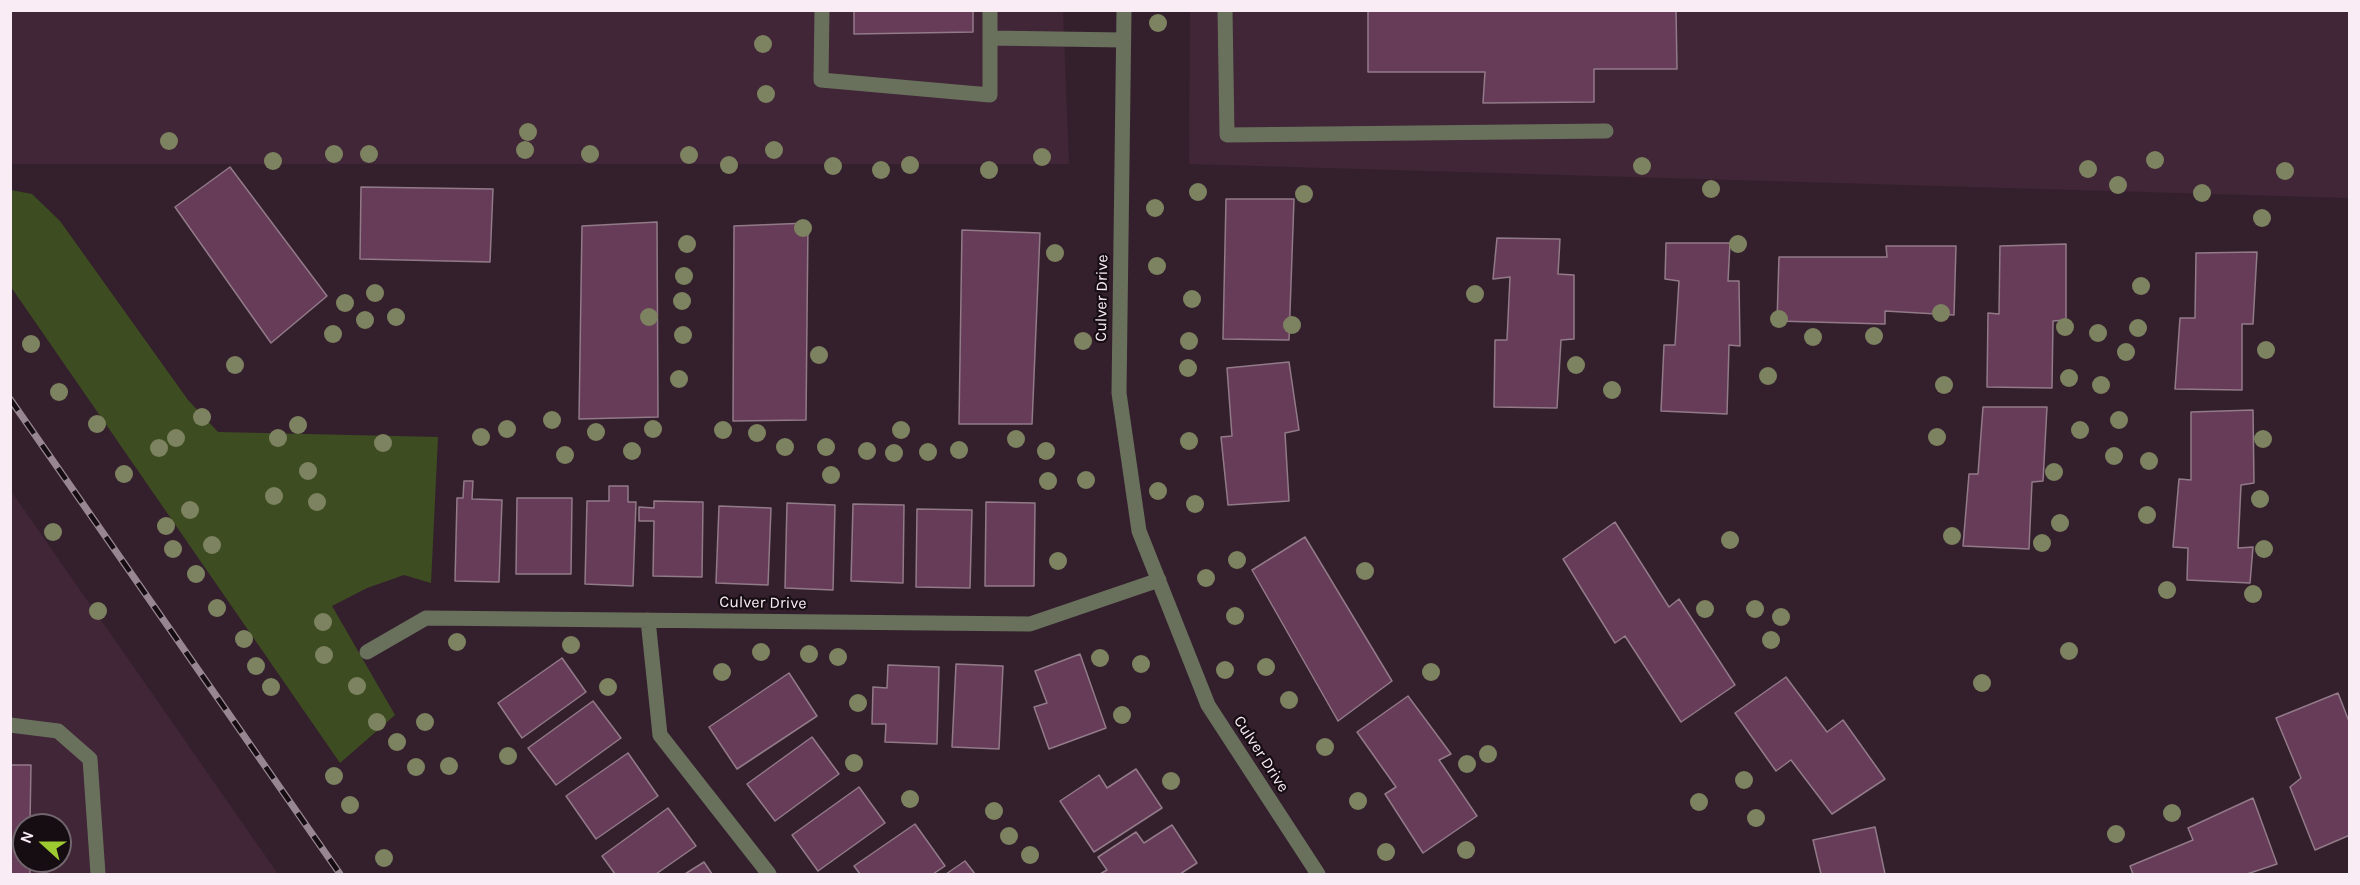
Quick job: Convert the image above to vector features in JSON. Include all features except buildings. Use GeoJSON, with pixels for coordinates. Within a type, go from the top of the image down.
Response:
{"type":"FeatureCollection","features":[{"type":"Feature","properties":{"kind":"street"},"geometry":{"type":"LineString","coordinates":[[822,10],[821,80],[990,95],[990,10]]}},
{"type":"Feature","properties":{"kind":"street","name":"Culver Drive"},"geometry":{"type":"LineString","coordinates":[[1124,10],[1119,393],[1140,531],[1208,705],[1318,874]]}},
{"type":"Feature","properties":{"kind":"street"},"geometry":{"type":"LineString","coordinates":[[1225,10],[1227,135],[1606,131]]}},
{"type":"Feature","properties":{"kind":"street"},"geometry":{"type":"LineString","coordinates":[[990,38],[1123,40]]}},
{"type":"Feature","properties":{"kind":"street","name":"Culver Drive"},"geometry":{"type":"LineString","coordinates":[[367,652],[426,618],[1030,624],[1159,580]]}},
{"type":"Feature","properties":{"kind":"street"},"geometry":{"type":"LineString","coordinates":[[648,620],[660,735],[769,874]]}},
{"type":"Feature","properties":{"kind":"street"},"geometry":{"type":"LineString","coordinates":[[10,725],[58,730],[90,759],[98,874]]}},
{"type":"Feature","properties":{"kind":"shaded area"},"geometry":{"type":"Polygon","coordinates":[[[10,11],[1063,11],[1069,164],[11,164],[10,11]]]}},
{"type":"Feature","properties":{"kind":"shaded area"},"geometry":{"type":"Polygon","coordinates":[[[1190,11],[2349,11],[2349,198],[1189,164],[1190,11]]]}},
{"type":"Feature","properties":{"kind":"shaded area"},"geometry":{"type":"Polygon","coordinates":[[[11,491],[278,874],[11,874],[11,491]]]}},
{"type":"Feature","properties":{"kind":"green space"},"geometry":{"type":"Polygon","coordinates":[[[11,190],[32,194],[60,221],[188,400],[218,432],[438,437],[431,583],[404,575],[367,588],[332,606],[395,715],[340,763],[11,287],[11,190]]]}},
{"type":"Feature","properties":{"kind":"railway"},"geometry":{"type":"LineString","coordinates":[[10,399],[340,874]]}}]}
